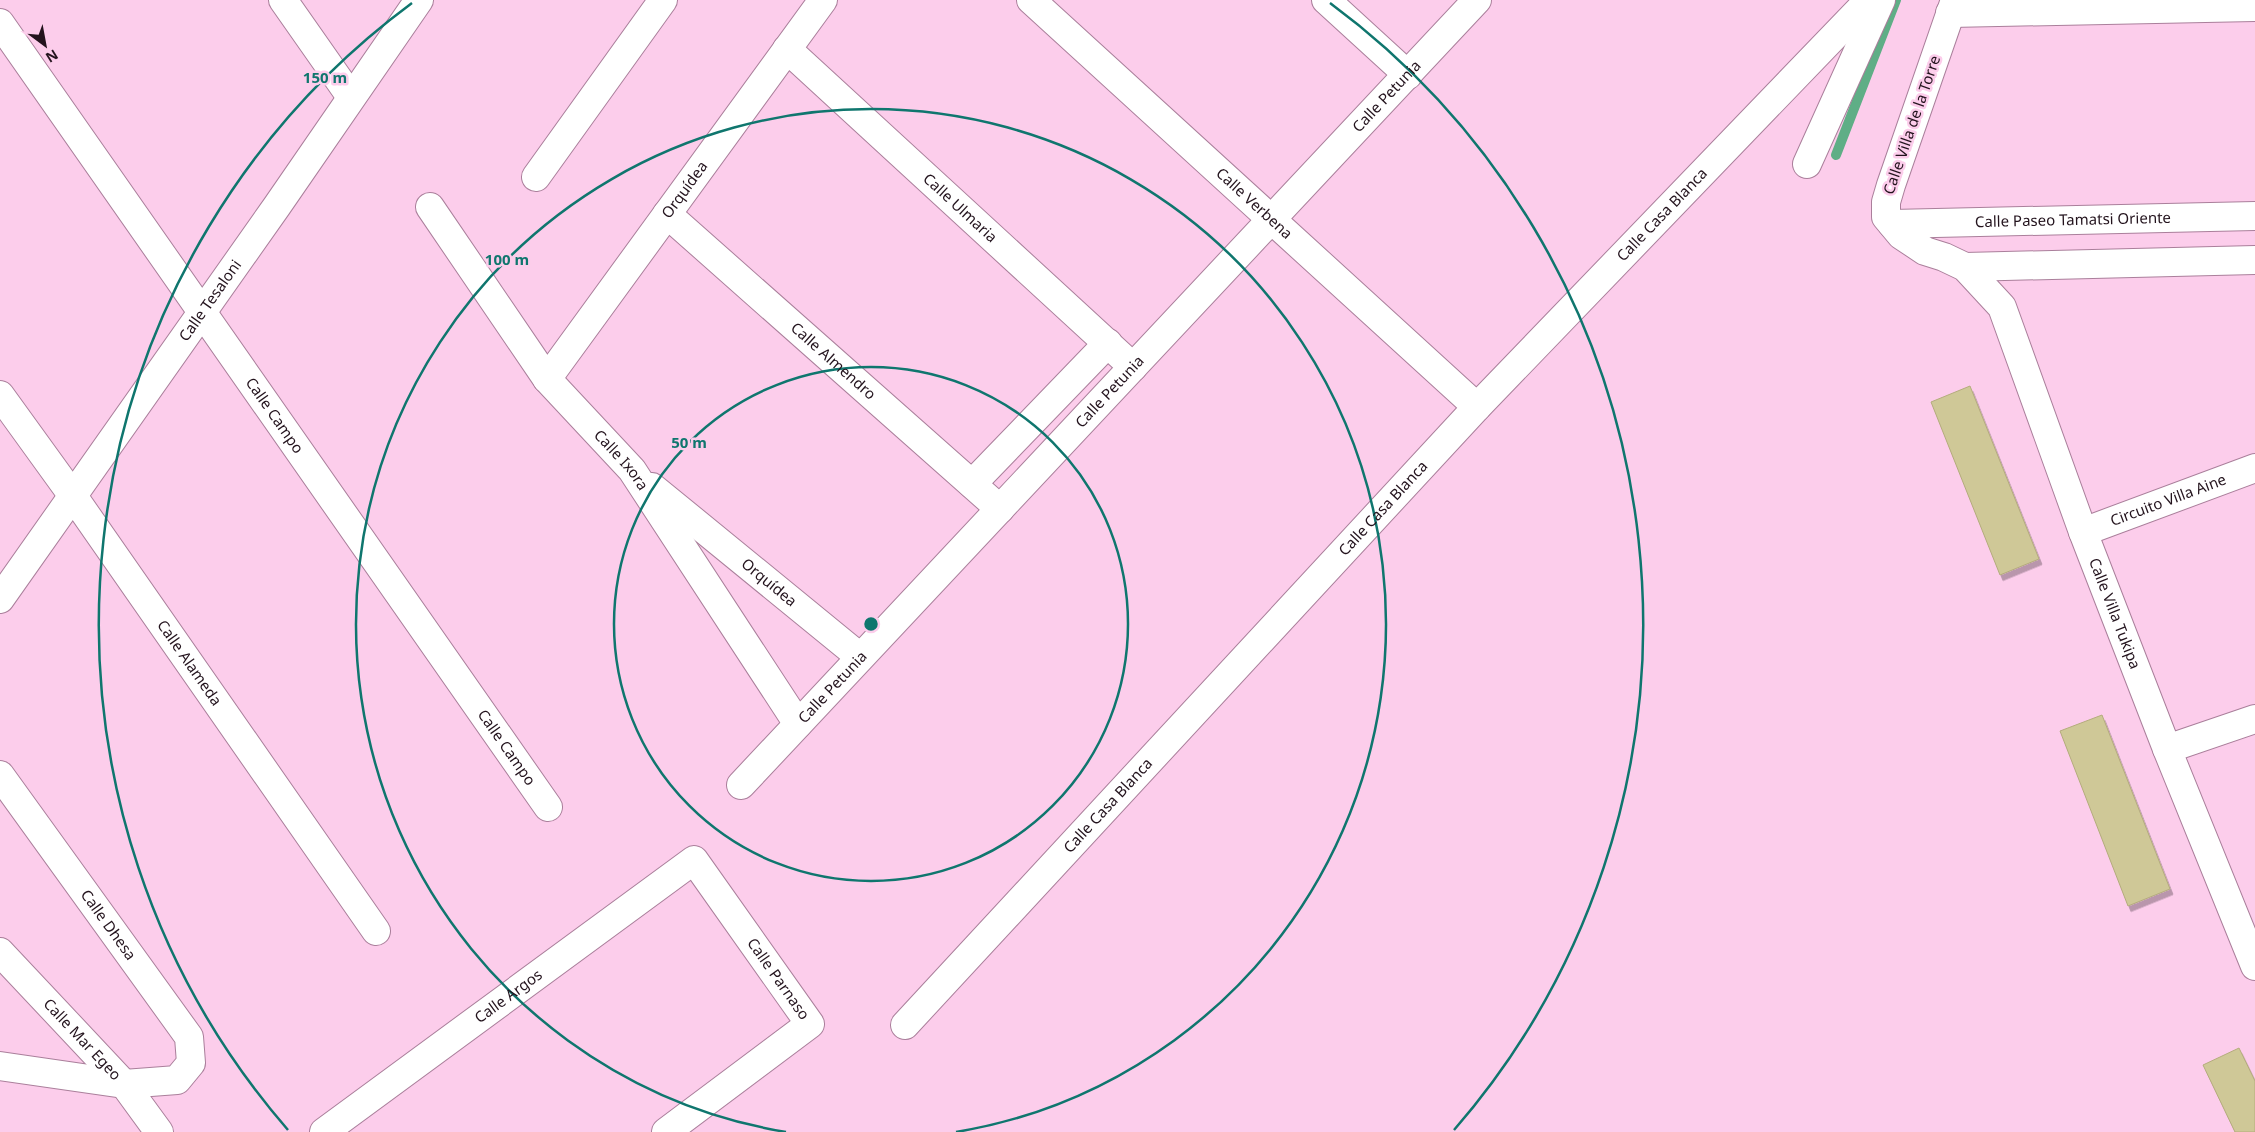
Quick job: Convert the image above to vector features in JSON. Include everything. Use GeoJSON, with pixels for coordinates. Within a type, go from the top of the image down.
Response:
{"type":"FeatureCollection","features":[{"type":"Feature","properties":{"kind":"street"},"geometry":{"type":"LineString","coordinates":[[283,0],[351,97]]}},
{"type":"Feature","properties":{"kind":"street","name":"Calle Tesaloni"},"geometry":{"type":"LineString","coordinates":[[0,599],[203,312],[419,0]]}},
{"type":"Feature","properties":{"kind":"street"},"geometry":{"type":"LineString","coordinates":[[536,177],[663,0]]}},
{"type":"Feature","properties":{"kind":"street","name":"Orquídea"},"geometry":{"type":"LineString","coordinates":[[548,379],[823,0]]}},
{"type":"Feature","properties":{"kind":"street","name":"Calle Verbena"},"geometry":{"type":"LineString","coordinates":[[1031,0],[1478,407]]}},
{"type":"Feature","properties":{"kind":"street"},"geometry":{"type":"LineString","coordinates":[[1326,0],[1408,74]]}},
{"type":"Feature","properties":{"kind":"street","name":"Calle Petunia"},"geometry":{"type":"LineString","coordinates":[[741,785],[1478,0]]}},
{"type":"Feature","properties":{"kind":"street","name":"Calle Casa Blanca"},"geometry":{"type":"LineString","coordinates":[[905,1025],[1478,407],[1868,0]]}},
{"type":"Feature","properties":{"kind":"street"},"geometry":{"type":"LineString","coordinates":[[1807,164],[1881,0]]}},
{"type":"Feature","properties":{"kind":"street"},"geometry":{"type":"LineString","coordinates":[[1952,7],[2255,7]]}},
{"type":"Feature","properties":{"kind":"street","name":"Calle Villa de la Torre"},"geometry":{"type":"LineString","coordinates":[[1892,224],[1886,217],[1886,202],[1952,7]]}},
{"type":"Feature","properties":{"kind":"street","name":"Calle Campo"},"geometry":{"type":"LineString","coordinates":[[0,23],[548,807]]}},
{"type":"Feature","properties":{"kind":"street","name":"Calle Ulmaria"},"geometry":{"type":"LineString","coordinates":[[788,49],[1133,367]]}},
{"type":"Feature","properties":{"kind":"street","name":"Calle Ixora"},"geometry":{"type":"LineString","coordinates":[[430,207],[548,379],[632,470],[798,724]]}},
{"type":"Feature","properties":{"kind":"street","name":"Calle Almendro"},"geometry":{"type":"LineString","coordinates":[[667,214],[1000,509]]}},
{"type":"Feature","properties":{"kind":"street","name":"Calle Paseo Tamatsi Oriente"},"geometry":{"type":"LineString","coordinates":[[1892,224],[2255,216]]}},
{"type":"Feature","properties":{"kind":"street"},"geometry":{"type":"LineString","coordinates":[[1892,224],[1901,235],[1925,251],[1944,257],[1965,268],[2255,260]]}},
{"type":"Feature","properties":{"kind":"street","name":"Calle Villa Tukipa"},"geometry":{"type":"LineString","coordinates":[[1965,268],[2002,307],[2083,532],[2167,749],[2254,961]]}},
{"type":"Feature","properties":{"kind":"street"},"geometry":{"type":"LineString","coordinates":[[972,484],[1108,343]]}},
{"type":"Feature","properties":{"kind":"street","name":"Calle Alameda"},"geometry":{"type":"LineString","coordinates":[[0,395],[73,496],[376,931]]}},
{"type":"Feature","properties":{"kind":"street","name":"Circuito Villa Aine"},"geometry":{"type":"LineString","coordinates":[[2083,532],[2255,468]]}},
{"type":"Feature","properties":{"kind":"street","name":"Orquídea"},"geometry":{"type":"LineString","coordinates":[[632,470],[860,657]]}},
{"type":"Feature","properties":{"kind":"street"},"geometry":{"type":"LineString","coordinates":[[2167,749],[2255,719]]}},
{"type":"Feature","properties":{"kind":"street","name":"Calle Dhesa"},"geometry":{"type":"LineString","coordinates":[[0,775],[189,1037],[191,1063],[177,1080],[124,1084]]}},
{"type":"Feature","properties":{"kind":"street","name":"Calle Argos"},"geometry":{"type":"LineString","coordinates":[[324,1132],[694,860]]}},
{"type":"Feature","properties":{"kind":"street","name":"Calle Parnaso"},"geometry":{"type":"LineString","coordinates":[[666,1132],[810,1024],[694,860]]}},
{"type":"Feature","properties":{"kind":"street","name":"Calle Mar Egeo"},"geometry":{"type":"LineString","coordinates":[[0,952],[124,1084],[159,1132]]}},
{"type":"Feature","properties":{"kind":"street"},"geometry":{"type":"LineString","coordinates":[[0,1066],[124,1084]]}},
{"type":"Feature","properties":{"kind":"building"},"geometry":{"type":"Polygon","coordinates":[[[1970,386],[2039,559],[2000,575],[1931,402],[1970,386]]]}},
{"type":"Feature","properties":{"kind":"building"},"geometry":{"type":"Polygon","coordinates":[[[2102,715],[2170,889],[2128,906],[2060,731],[2102,715]]]}},
{"type":"Feature","properties":{"kind":"building"},"geometry":{"type":"Polygon","coordinates":[[[2239,1048],[2255,1081],[2255,1132],[2235,1132],[2203,1065],[2239,1048]]]}},
{"type":"Feature","properties":{"kind":"waterway"},"geometry":{"type":"LineString","coordinates":[[1836,155],[1896,0]]}}]}
